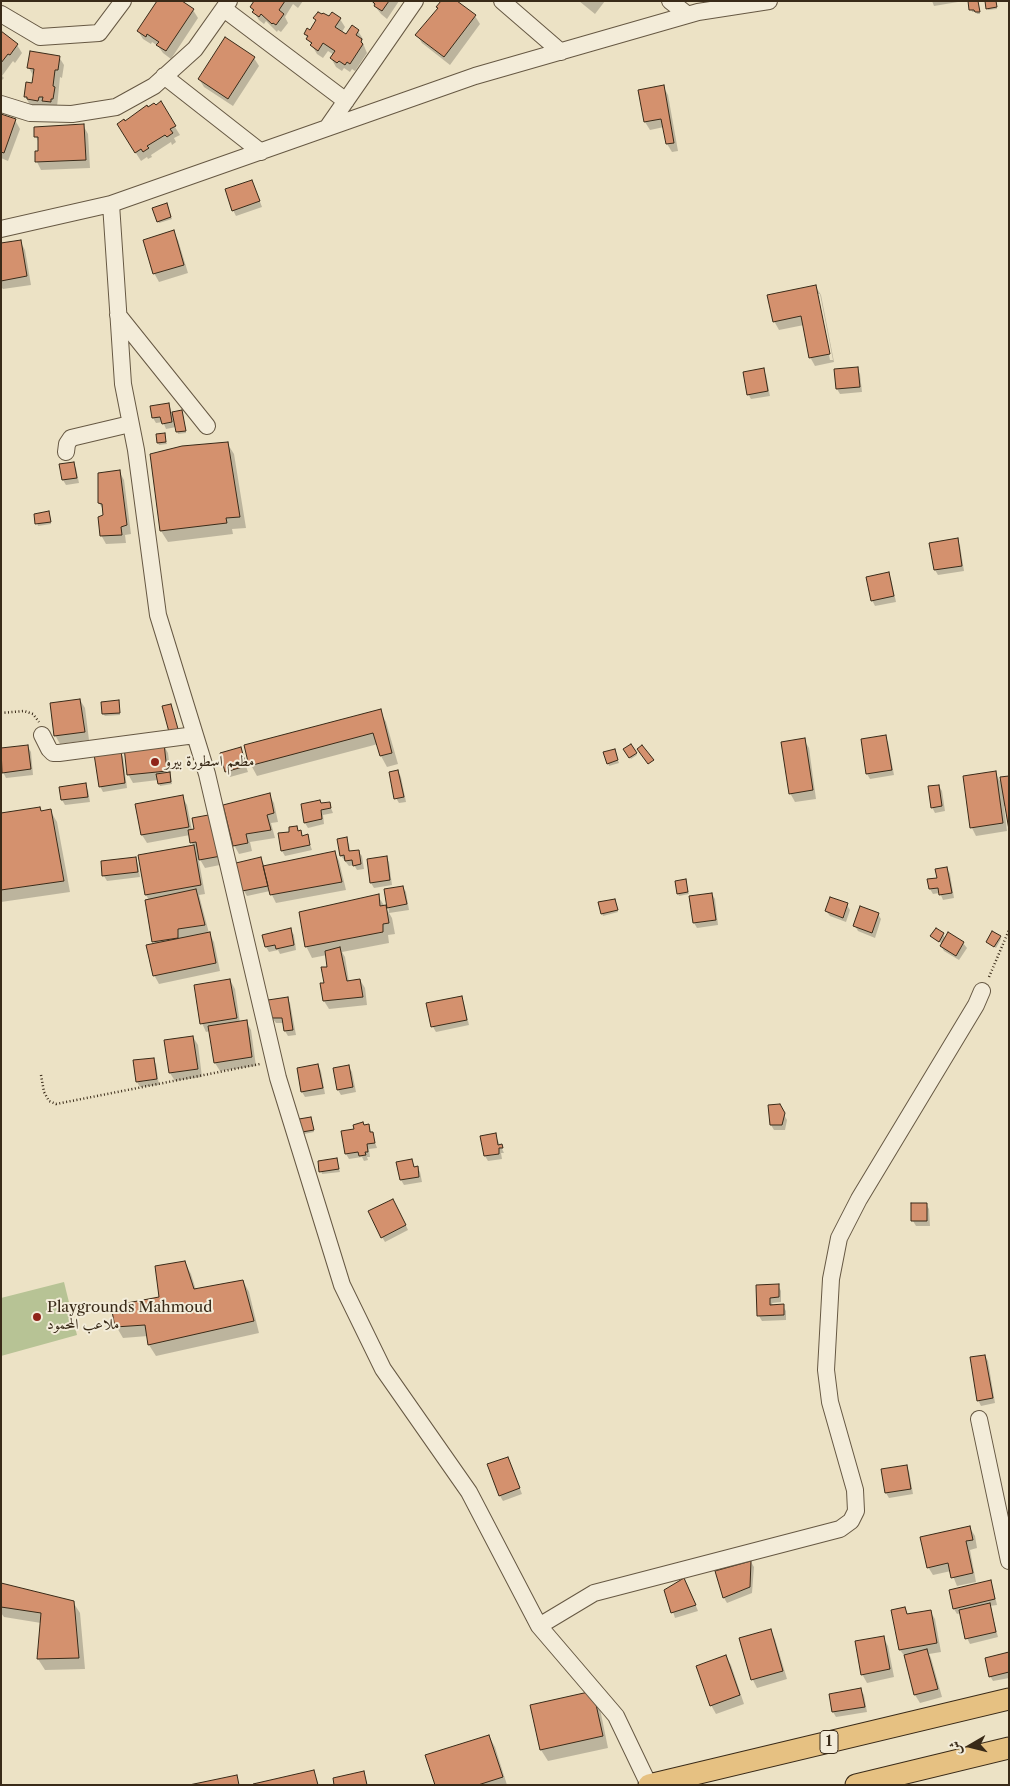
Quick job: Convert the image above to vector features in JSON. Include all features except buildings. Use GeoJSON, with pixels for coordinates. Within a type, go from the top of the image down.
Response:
{"type":"FeatureCollection","features":[{"type":"Feature","properties":{"kind":"main road","name":"1"},"geometry":{"type":"LineString","coordinates":[[649,1785],[1009,1699]]}},
{"type":"Feature","properties":{"kind":"main road"},"geometry":{"type":"LineString","coordinates":[[856,1785],[896,1780],[1009,1748]]}},
{"type":"Feature","properties":{"kind":"street"},"geometry":{"type":"LineString","coordinates":[[1,14],[40,37],[99,33],[122,1]]}},
{"type":"Feature","properties":{"kind":"street"},"geometry":{"type":"LineString","coordinates":[[327,128],[415,1]]}},
{"type":"Feature","properties":{"kind":"street"},"geometry":{"type":"LineString","coordinates":[[502,1],[561,52]]}},
{"type":"Feature","properties":{"kind":"street"},"geometry":{"type":"LineString","coordinates":[[670,1],[693,13],[769,1]]}},
{"type":"Feature","properties":{"kind":"street"},"geometry":{"type":"LineString","coordinates":[[1,229],[111,204],[475,76],[693,13],[752,1]]}},
{"type":"Feature","properties":{"kind":"street"},"geometry":{"type":"LineString","coordinates":[[1,104],[30,113],[55,114],[72,114],[116,107],[154,86],[195,49],[226,5],[346,101]]}},
{"type":"Feature","properties":{"kind":"street"},"geometry":{"type":"LineString","coordinates":[[164,76],[261,152]]}},
{"type":"Feature","properties":{"kind":"street"},"geometry":{"type":"LineString","coordinates":[[111,204],[123,384],[136,450],[158,615],[207,774],[274,1061],[342,1285],[383,1370],[469,1492],[540,1626],[616,1716],[649,1785]]}},
{"type":"Feature","properties":{"kind":"street"},"geometry":{"type":"LineString","coordinates":[[118,315],[207,426]]}},
{"type":"Feature","properties":{"kind":"street"},"geometry":{"type":"LineString","coordinates":[[66,452],[67,444],[72,438],[130,424]]}},
{"type":"Feature","properties":{"kind":"street"},"geometry":{"type":"LineString","coordinates":[[42,735],[49,749],[59,754],[195,735]]}},
{"type":"Feature","properties":{"kind":"street"},"geometry":{"type":"LineString","coordinates":[[540,1626],[594,1593],[840,1528],[851,1521],[856,1511],[855,1490],[830,1402],[826,1370],[831,1279],[839,1238],[859,1199],[976,1005],[982,991]]}},
{"type":"Feature","properties":{"kind":"street"},"geometry":{"type":"LineString","coordinates":[[979,1419],[1009,1561]]}},
{"type":"Feature","properties":{"kind":"path"},"geometry":{"type":"LineString","coordinates":[[1,713],[24,711],[33,714],[39,720],[42,735]]}},
{"type":"Feature","properties":{"kind":"path"},"geometry":{"type":"LineString","coordinates":[[982,991],[994,969],[1009,930]]}},
{"type":"Feature","properties":{"kind":"path"},"geometry":{"type":"LineString","coordinates":[[41,1076],[44,1092],[49,1100],[56,1104],[274,1061]]}},
{"type":"Feature","properties":{"kind":"green space","name":"Playgrounds Mahmoud ملاعب المحمود"},"geometry":{"type":"Polygon","coordinates":[[[64,1282],[77,1335],[1,1356],[1,1298],[64,1282]]]}},
{"type":"Feature","properties":{"kind":"place","name":"مطعم اسطورة بيرو"},"geometry":{"type":"Point","coordinates":[155,762]}},
{"type":"Feature","properties":{"kind":"place","name":"Playgrounds Mahmoud ملاعب المحمود"},"geometry":{"type":"Point","coordinates":[37,1317]}}]}
